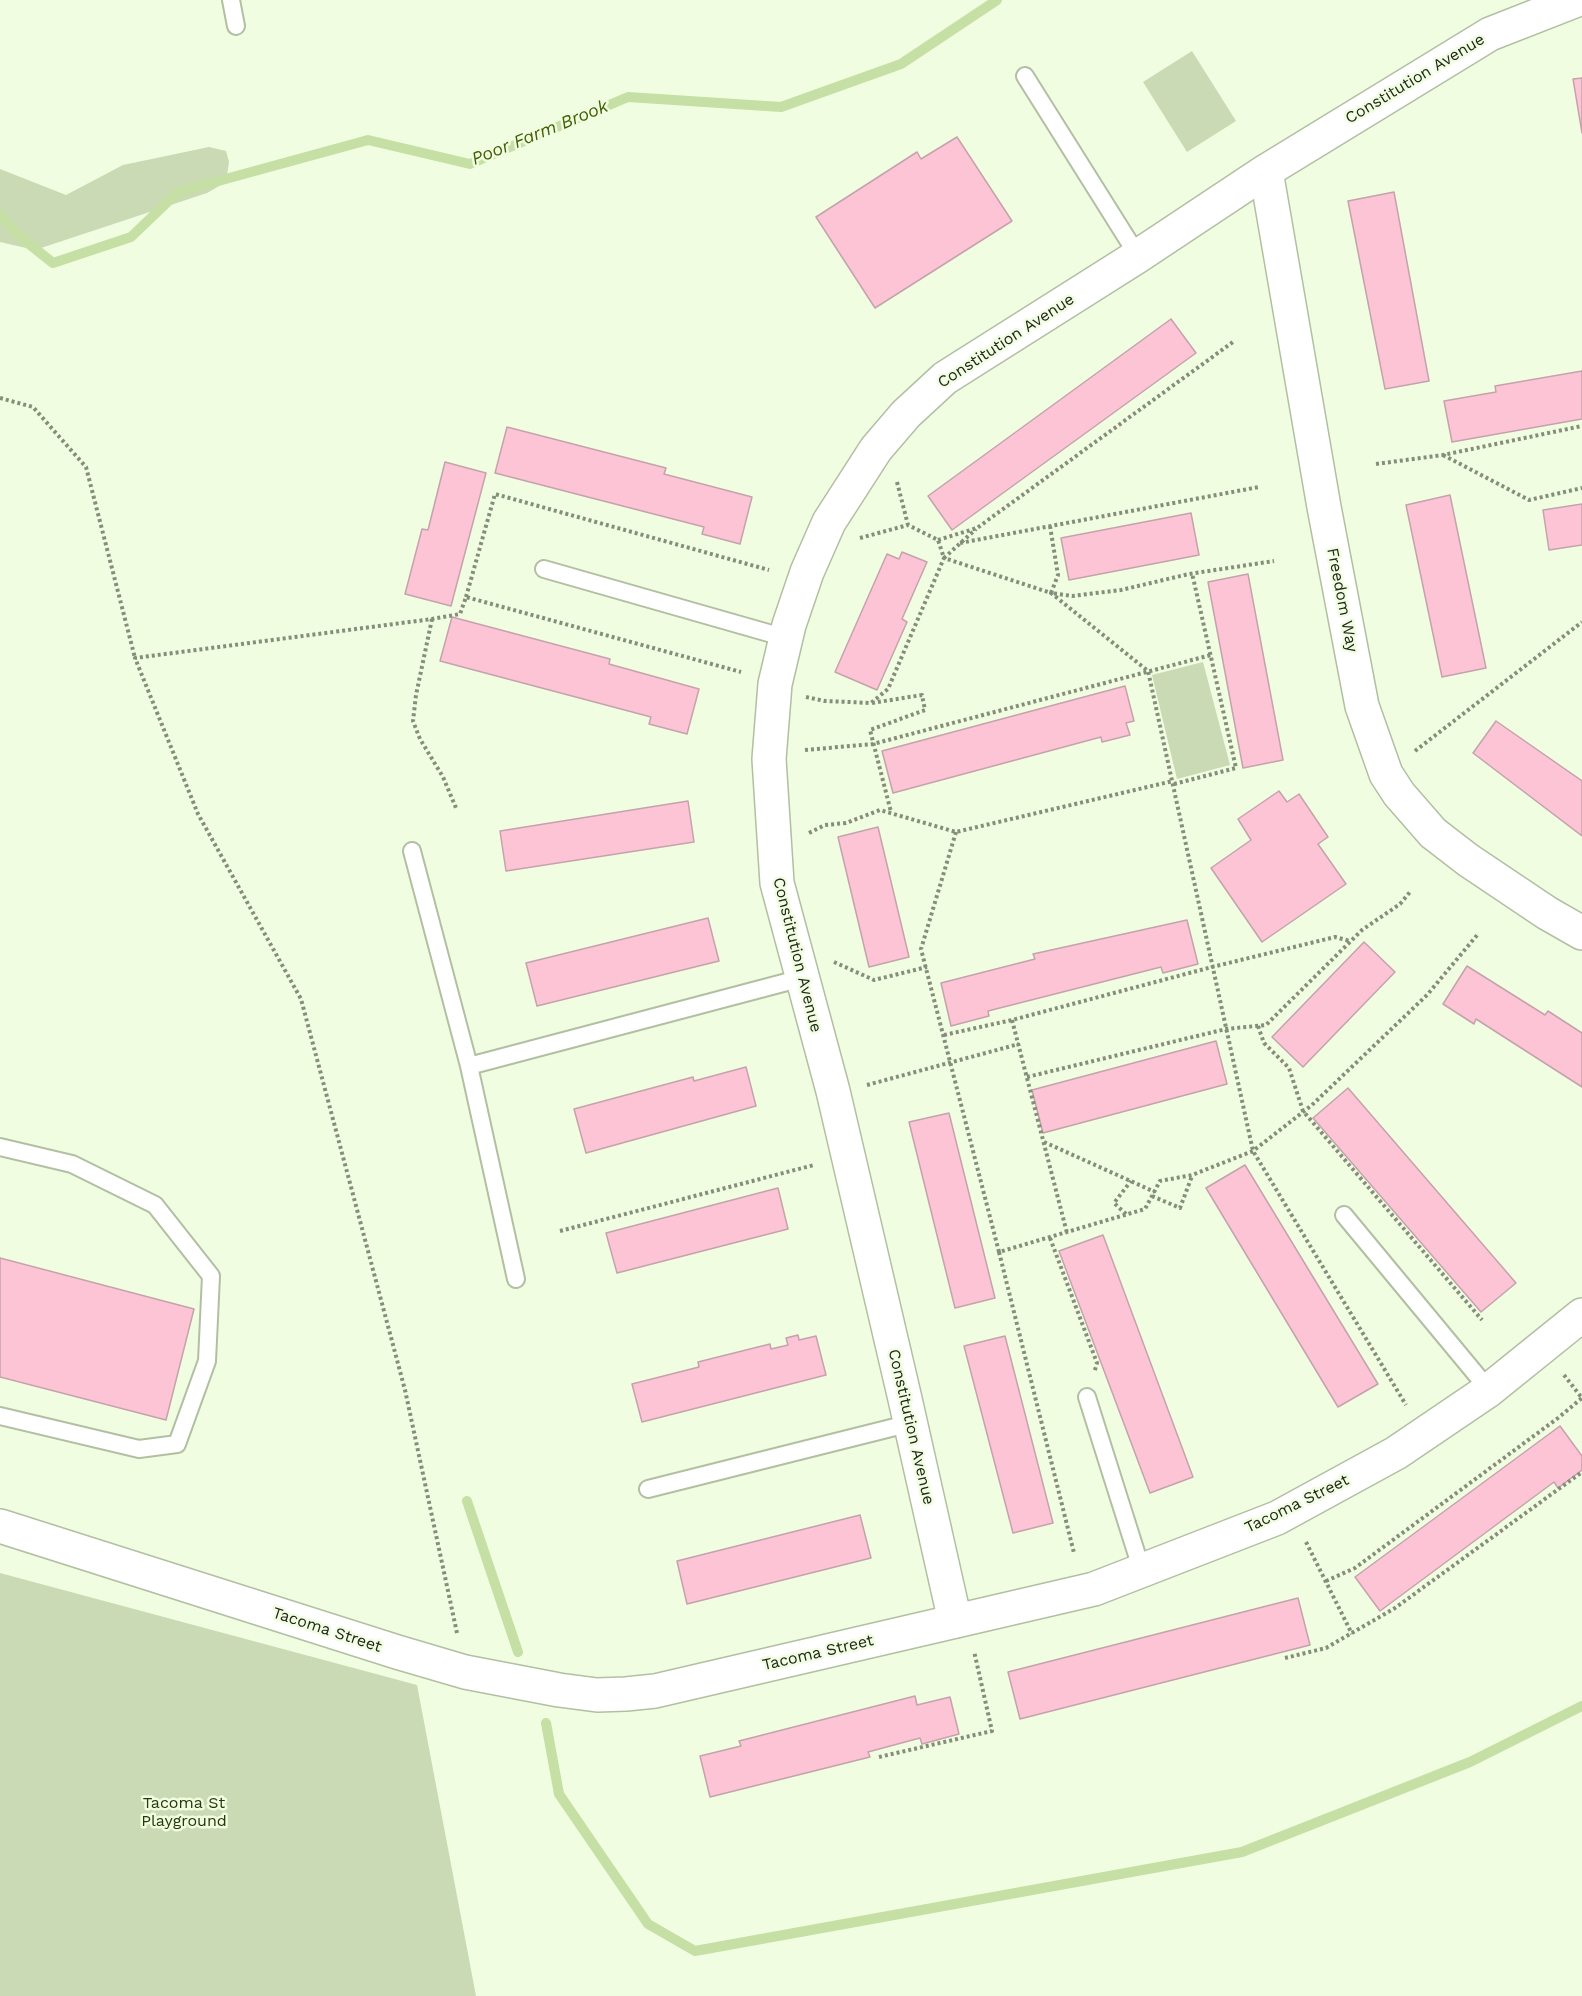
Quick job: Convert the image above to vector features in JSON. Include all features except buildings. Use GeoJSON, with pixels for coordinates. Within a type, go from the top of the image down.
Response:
{"type":"FeatureCollection","features":[{"type":"Feature","properties":{"kind":"street","name":"Constitution Avenue"},"geometry":{"type":"LineString","coordinates":[[964,1633],[911,1423],[833,1091],[777,884],[769,759],[775,684],[786,638],[807,572],[829,522],[876,449],[906,414],[945,378],[1138,256],[1266,171],[1490,34],[1577,0]]}},
{"type":"Feature","properties":{"kind":"street","name":"Freedom Way"},"geometry":{"type":"LineString","coordinates":[[1266,171],[1324,507],[1362,706],[1386,774],[1399,794],[1433,833],[1468,860],[1547,913],[1582,933]]}},
{"type":"Feature","properties":{"kind":"street","name":"Tacoma Street"},"geometry":{"type":"LineString","coordinates":[[0,1526],[465,1672],[597,1695],[655,1691],[964,1633],[1094,1589],[1277,1518],[1396,1454],[1489,1390],[1582,1315]]}},
{"type":"Feature","properties":{"kind":"lane"},"geometry":{"type":"LineString","coordinates":[[231,0],[236,26]]}},
{"type":"Feature","properties":{"kind":"lane"},"geometry":{"type":"LineString","coordinates":[[1025,76],[1138,256]]}},
{"type":"Feature","properties":{"kind":"lane"},"geometry":{"type":"LineString","coordinates":[[544,569],[786,638]]}},
{"type":"Feature","properties":{"kind":"lane"},"geometry":{"type":"LineString","coordinates":[[412,851],[469,1066],[516,1279]]}},
{"type":"Feature","properties":{"kind":"lane"},"geometry":{"type":"LineString","coordinates":[[469,1066],[802,978]]}},
{"type":"Feature","properties":{"kind":"lane"},"geometry":{"type":"LineString","coordinates":[[0,1147],[72,1164],[155,1205],[211,1276],[207,1361],[177,1444],[139,1449],[0,1416]]}},
{"type":"Feature","properties":{"kind":"lane"},"geometry":{"type":"LineString","coordinates":[[1344,1215],[1489,1390]]}},
{"type":"Feature","properties":{"kind":"lane"},"geometry":{"type":"LineString","coordinates":[[1086,1397],[1142,1571]]}},
{"type":"Feature","properties":{"kind":"lane"},"geometry":{"type":"LineString","coordinates":[[648,1489],[911,1423]]}},
{"type":"Feature","properties":{"kind":"path"},"geometry":{"type":"LineString","coordinates":[[871,703],[888,689],[944,558],[977,528],[1233,342]]}},
{"type":"Feature","properties":{"kind":"path"},"geometry":{"type":"LineString","coordinates":[[0,398],[33,408],[86,467],[135,658],[198,814],[301,999],[405,1390],[465,1672]]}},
{"type":"Feature","properties":{"kind":"path"},"geometry":{"type":"LineString","coordinates":[[1376,464],[1443,455],[1582,426]]}},
{"type":"Feature","properties":{"kind":"path"},"geometry":{"type":"LineString","coordinates":[[1443,455],[1529,500],[1582,488]]}},
{"type":"Feature","properties":{"kind":"path"},"geometry":{"type":"LineString","coordinates":[[896,478],[908,525]]}},
{"type":"Feature","properties":{"kind":"path"},"geometry":{"type":"LineString","coordinates":[[960,543],[1259,487]]}},
{"type":"Feature","properties":{"kind":"path"},"geometry":{"type":"LineString","coordinates":[[135,658],[460,614],[495,494],[769,570]]}},
{"type":"Feature","properties":{"kind":"path"},"geometry":{"type":"LineString","coordinates":[[859,538],[908,525],[938,540],[977,528]]}},
{"type":"Feature","properties":{"kind":"path"},"geometry":{"type":"LineString","coordinates":[[1050,526],[1058,575],[1051,593]]}},
{"type":"Feature","properties":{"kind":"path"},"geometry":{"type":"LineString","coordinates":[[938,540],[944,558]]}},
{"type":"Feature","properties":{"kind":"path"},"geometry":{"type":"LineString","coordinates":[[944,558],[1051,593],[1072,596],[1121,590],[1192,573],[1274,561]]}},
{"type":"Feature","properties":{"kind":"path"},"geometry":{"type":"LineString","coordinates":[[801,836],[825,825],[846,823],[880,810],[956,832],[1236,768],[1192,573]]}},
{"type":"Feature","properties":{"kind":"path"},"geometry":{"type":"LineString","coordinates":[[1051,593],[1148,671],[1253,1150],[1407,1405]]}},
{"type":"Feature","properties":{"kind":"path"},"geometry":{"type":"LineString","coordinates":[[466,597],[741,672]]}},
{"type":"Feature","properties":{"kind":"path"},"geometry":{"type":"LineString","coordinates":[[432,619],[416,695],[413,721],[420,740],[443,777],[456,808]]}},
{"type":"Feature","properties":{"kind":"path"},"geometry":{"type":"LineString","coordinates":[[1386,774],[1582,622]]}},
{"type":"Feature","properties":{"kind":"path"},"geometry":{"type":"LineString","coordinates":[[798,751],[873,744],[1210,655]]}},
{"type":"Feature","properties":{"kind":"path"},"geometry":{"type":"LineString","coordinates":[[802,696],[825,701],[871,703],[922,695],[925,710],[870,730],[891,813]]}},
{"type":"Feature","properties":{"kind":"path"},"geometry":{"type":"LineString","coordinates":[[956,832],[921,949],[952,1062],[1074,1553]]}},
{"type":"Feature","properties":{"kind":"path"},"geometry":{"type":"LineString","coordinates":[[1027,1077],[1226,1029],[1266,1025],[1362,930],[1400,904],[1410,892]]}},
{"type":"Feature","properties":{"kind":"path"},"geometry":{"type":"LineString","coordinates":[[999,1252],[1145,1209],[1160,1181],[1192,1175],[1253,1150],[1304,1111],[1427,995],[1478,934]]}},
{"type":"Feature","properties":{"kind":"path"},"geometry":{"type":"LineString","coordinates":[[944,1035],[1012,1020],[1212,966],[1335,937],[1351,942]]}},
{"type":"Feature","properties":{"kind":"path"},"geometry":{"type":"LineString","coordinates":[[831,961],[874,980],[927,968]]}},
{"type":"Feature","properties":{"kind":"path"},"geometry":{"type":"LineString","coordinates":[[1012,1020],[1067,1233]]}},
{"type":"Feature","properties":{"kind":"path"},"geometry":{"type":"LineString","coordinates":[[1258,1026],[1264,1043],[1289,1068],[1304,1111],[1482,1320]]}},
{"type":"Feature","properties":{"kind":"path"},"geometry":{"type":"LineString","coordinates":[[864,1086],[1019,1044]]}},
{"type":"Feature","properties":{"kind":"path"},"geometry":{"type":"LineString","coordinates":[[1043,1142],[1131,1181],[1180,1208],[1192,1175]]}},
{"type":"Feature","properties":{"kind":"path"},"geometry":{"type":"LineString","coordinates":[[560,1231],[813,1165]]}},
{"type":"Feature","properties":{"kind":"path"},"geometry":{"type":"LineString","coordinates":[[1127,1214],[1114,1203],[1131,1181]]}},
{"type":"Feature","properties":{"kind":"path"},"geometry":{"type":"LineString","coordinates":[[1050,1238],[1097,1363],[1086,1397]]}},
{"type":"Feature","properties":{"kind":"path"},"geometry":{"type":"LineString","coordinates":[[1326,1581],[1355,1568],[1582,1398],[1564,1375]]}},
{"type":"Feature","properties":{"kind":"path"},"geometry":{"type":"LineString","coordinates":[[1285,1658],[1326,1648],[1395,1608],[1582,1472]]}},
{"type":"Feature","properties":{"kind":"path"},"geometry":{"type":"LineString","coordinates":[[1306,1541],[1352,1634]]}},
{"type":"Feature","properties":{"kind":"path"},"geometry":{"type":"LineString","coordinates":[[879,1757],[992,1731],[964,1633]]}},
{"type":"Feature","properties":{"kind":"green space"},"geometry":{"type":"Polygon","coordinates":[[[1192,51],[1236,121],[1187,152],[1143,82],[1192,51]]]}},
{"type":"Feature","properties":{"kind":"green space"},"geometry":{"type":"Polygon","coordinates":[[[209,147],[226,151],[229,162],[226,182],[207,193],[35,250],[0,242],[0,169],[66,195],[123,165],[209,147]]]}},
{"type":"Feature","properties":{"kind":"green space"},"geometry":{"type":"Polygon","coordinates":[[[1203,662],[1230,765],[1177,779],[1152,675],[1203,662]]]}},
{"type":"Feature","properties":{"kind":"green space","name":"Tacoma St Playground"},"geometry":{"type":"Polygon","coordinates":[[[0,1573],[417,1685],[476,1996],[0,1996],[0,1573]]]}},
{"type":"Feature","properties":{"kind":"waterway","name":"Poor Farm Brook"},"geometry":{"type":"LineString","coordinates":[[0,214],[19,236],[53,263],[131,237],[178,192],[368,140],[470,164],[628,97],[781,107],[901,64],[997,0]]}},
{"type":"Feature","properties":{"kind":"waterway"},"geometry":{"type":"LineString","coordinates":[[467,1501],[518,1652]]}},
{"type":"Feature","properties":{"kind":"waterway"},"geometry":{"type":"LineString","coordinates":[[546,1723],[559,1794],[648,1924],[695,1951],[1242,1852],[1470,1762],[1582,1706]]}}]}
